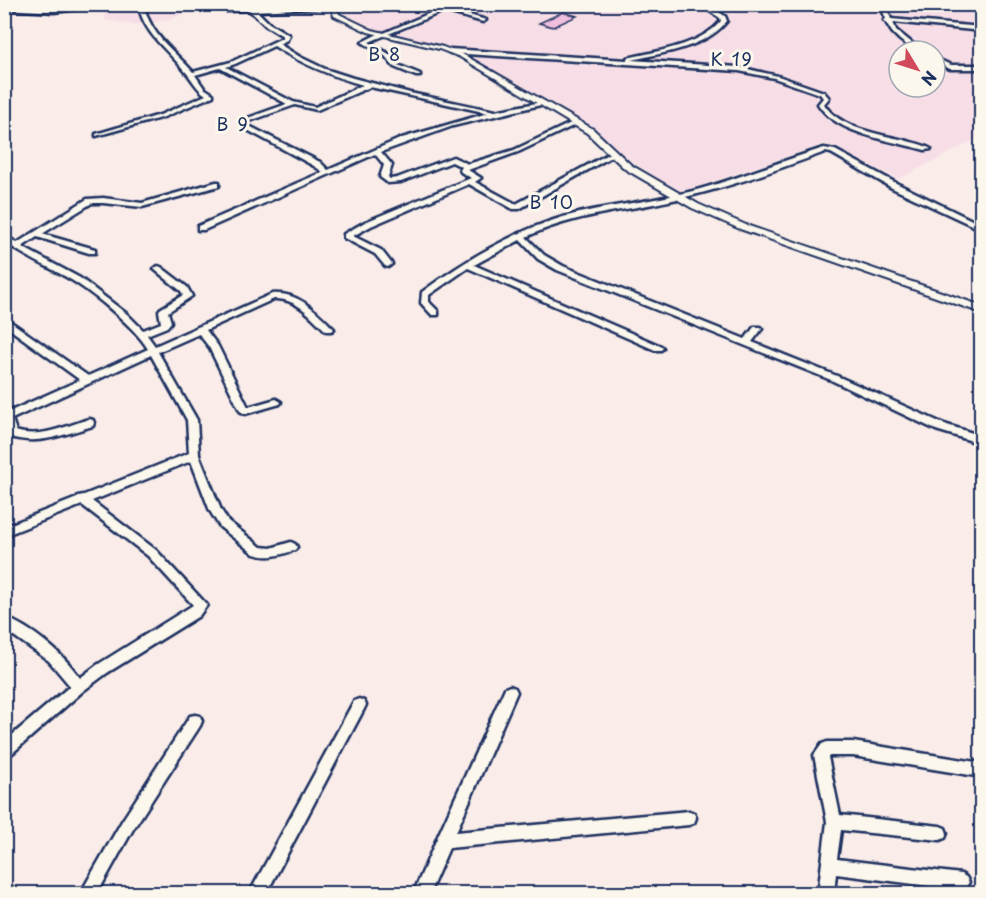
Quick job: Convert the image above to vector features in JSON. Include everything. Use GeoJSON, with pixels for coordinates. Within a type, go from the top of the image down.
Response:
{"type":"FeatureCollection","features":[{"type":"Feature","properties":{"kind":"street"},"geometry":{"type":"LineString","coordinates":[[4,7],[54,10],[118,4]]}},
{"type":"Feature","properties":{"kind":"street"},"geometry":{"type":"LineString","coordinates":[[98,135],[162,116],[210,96],[200,89],[192,74],[148,28],[141,4]]}},
{"type":"Feature","properties":{"kind":"street"},"geometry":{"type":"LineString","coordinates":[[207,4],[227,9],[333,4],[334,11],[342,20],[383,35],[450,51],[739,69],[770,75],[822,93],[826,98],[821,104],[823,110],[852,127],[927,148]]}},
{"type":"Feature","properties":{"kind":"street"},"geometry":{"type":"LineString","coordinates":[[418,75],[396,66],[387,55],[365,42],[457,4]]}},
{"type":"Feature","properties":{"kind":"street"},"geometry":{"type":"LineString","coordinates":[[620,61],[687,43],[717,30],[724,21],[723,17],[701,4]]}},
{"type":"Feature","properties":{"kind":"street"},"geometry":{"type":"LineString","coordinates":[[882,4],[887,20],[902,39]]}},
{"type":"Feature","properties":{"kind":"street"},"geometry":{"type":"LineString","coordinates":[[192,74],[222,67],[276,45],[286,35],[267,24],[250,7]]}},
{"type":"Feature","properties":{"kind":"street"},"geometry":{"type":"LineString","coordinates":[[445,10],[483,20]]}},
{"type":"Feature","properties":{"kind":"street"},"geometry":{"type":"LineString","coordinates":[[887,20],[981,29]]}},
{"type":"Feature","properties":{"kind":"street"},"geometry":{"type":"LineString","coordinates":[[276,45],[297,58],[369,85],[493,112]]}},
{"type":"Feature","properties":{"kind":"street"},"geometry":{"type":"LineString","coordinates":[[450,51],[590,131],[612,154],[645,179],[679,197],[743,227],[981,309]]}},
{"type":"Feature","properties":{"kind":"street"},"geometry":{"type":"LineString","coordinates":[[947,64],[954,67],[981,67]]}},
{"type":"Feature","properties":{"kind":"street"},"geometry":{"type":"LineString","coordinates":[[222,67],[292,104],[315,109],[369,85]]}},
{"type":"Feature","properties":{"kind":"street"},"geometry":{"type":"LineString","coordinates":[[292,104],[245,120],[243,124],[317,164],[328,173]]}},
{"type":"Feature","properties":{"kind":"street"},"geometry":{"type":"LineString","coordinates":[[201,228],[377,152],[493,112],[542,104]]}},
{"type":"Feature","properties":{"kind":"street"},"geometry":{"type":"LineString","coordinates":[[377,152],[388,165],[384,177],[390,182],[453,159],[467,167],[516,150],[575,123]]}},
{"type":"Feature","properties":{"kind":"street"},"geometry":{"type":"LineString","coordinates":[[435,313],[425,303],[424,294],[467,265],[566,218],[679,197],[830,150],[895,186],[981,228]]}},
{"type":"Feature","properties":{"kind":"street"},"geometry":{"type":"LineString","coordinates":[[470,182],[516,207],[612,154]]}},
{"type":"Feature","properties":{"kind":"street"},"geometry":{"type":"LineString","coordinates":[[387,264],[378,252],[347,236],[368,224],[477,178],[465,170],[467,167]]}},
{"type":"Feature","properties":{"kind":"street"},"geometry":{"type":"LineString","coordinates":[[17,246],[93,200],[144,205],[192,189],[216,184]]}},
{"type":"Feature","properties":{"kind":"street"},"geometry":{"type":"LineString","coordinates":[[34,234],[92,251]]}},
{"type":"Feature","properties":{"kind":"street"},"geometry":{"type":"LineString","coordinates":[[4,237],[77,280],[114,308],[141,334],[153,350],[192,420],[194,455],[216,511],[224,524],[258,551],[266,553],[291,547]]}},
{"type":"Feature","properties":{"kind":"street"},"geometry":{"type":"LineString","coordinates":[[522,237],[539,255],[551,263],[834,378],[940,427],[981,440]]}},
{"type":"Feature","properties":{"kind":"street"},"geometry":{"type":"LineString","coordinates":[[467,265],[658,348]]}},
{"type":"Feature","properties":{"kind":"street"},"geometry":{"type":"LineString","coordinates":[[141,334],[165,324],[163,311],[188,296],[158,269]]}},
{"type":"Feature","properties":{"kind":"street"},"geometry":{"type":"LineString","coordinates":[[89,423],[36,437],[21,438],[12,433],[5,417],[279,296],[302,305],[329,329]]}},
{"type":"Feature","properties":{"kind":"street"},"geometry":{"type":"LineString","coordinates":[[4,320],[86,380]]}},
{"type":"Feature","properties":{"kind":"street"},"geometry":{"type":"LineString","coordinates":[[746,343],[757,328]]}},
{"type":"Feature","properties":{"kind":"street"},"geometry":{"type":"LineString","coordinates":[[201,330],[218,355],[245,411],[276,402]]}},
{"type":"Feature","properties":{"kind":"street"},"geometry":{"type":"LineString","coordinates":[[4,532],[194,455]]}},
{"type":"Feature","properties":{"kind":"street"},"geometry":{"type":"LineString","coordinates":[[4,751],[102,669],[195,612],[201,605],[152,554],[82,499]]}},
{"type":"Feature","properties":{"kind":"street"},"geometry":{"type":"LineString","coordinates":[[4,622],[39,643],[64,664],[78,687]]}},
{"type":"Feature","properties":{"kind":"street"},"geometry":{"type":"LineString","coordinates":[[421,894],[510,692]]}},
{"type":"Feature","properties":{"kind":"street"},"geometry":{"type":"LineString","coordinates":[[257,894],[359,705]]}},
{"type":"Feature","properties":{"kind":"street"},"geometry":{"type":"LineString","coordinates":[[88,894],[127,826],[195,721]]}},
{"type":"Feature","properties":{"kind":"street"},"geometry":{"type":"LineString","coordinates":[[826,894],[834,822],[821,755],[827,749],[853,749],[981,770]]}},
{"type":"Feature","properties":{"kind":"street"},"geometry":{"type":"LineString","coordinates":[[443,841],[688,818]]}},
{"type":"Feature","properties":{"kind":"street"},"geometry":{"type":"LineString","coordinates":[[834,822],[940,833]]}},
{"type":"Feature","properties":{"kind":"street"},"geometry":{"type":"LineString","coordinates":[[830,866],[961,882]]}},
{"type":"Feature","properties":{"kind":"shaded area"},"geometry":{"type":"Polygon","coordinates":[[[108,4],[201,4],[204,6],[169,20],[133,25],[106,20],[102,9],[108,4]]]}},
{"type":"Feature","properties":{"kind":"shaded area"},"geometry":{"type":"Polygon","coordinates":[[[342,4],[981,5],[981,137],[899,179],[824,144],[679,193],[621,154],[598,131],[464,54],[375,30],[341,12],[342,4]]]}},
{"type":"Feature","properties":{"kind":"building"},"geometry":{"type":"Polygon","coordinates":[[[563,12],[577,16],[553,27],[539,23],[563,12]]]}},
{"type":"Feature","properties":{"kind":"district","name":"B 8"},"geometry":{"type":"Point","coordinates":[385,53]}},
{"type":"Feature","properties":{"kind":"district","name":"K 19"},"geometry":{"type":"Point","coordinates":[732,58]}},
{"type":"Feature","properties":{"kind":"district","name":"B 9"},"geometry":{"type":"Point","coordinates":[233,123]}},
{"type":"Feature","properties":{"kind":"district","name":"B 10"},"geometry":{"type":"Point","coordinates":[552,201]}}]}
